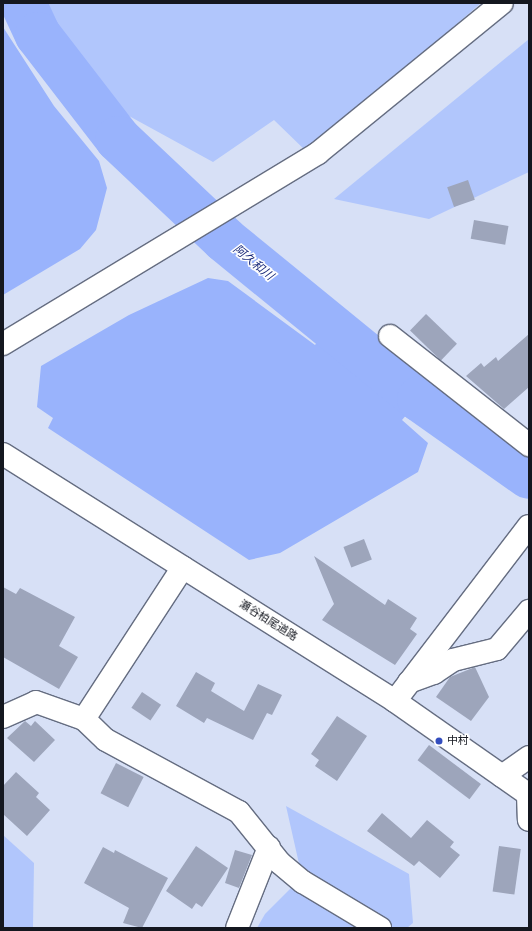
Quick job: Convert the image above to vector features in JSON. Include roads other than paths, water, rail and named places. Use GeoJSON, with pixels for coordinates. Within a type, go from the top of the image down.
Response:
{"type":"FeatureCollection","features":[{"type":"Feature","properties":{"kind":"street"},"geometry":{"type":"LineString","coordinates":[[3,344],[192,233],[318,153],[502,3]]}},
{"type":"Feature","properties":{"kind":"street"},"geometry":{"type":"LineString","coordinates":[[390,336],[529,445]]}},
{"type":"Feature","properties":{"kind":"street","name":"瀬谷柏尾道路"},"geometry":{"type":"LineString","coordinates":[[3,454],[395,701],[529,795]]}},
{"type":"Feature","properties":{"kind":"street"},"geometry":{"type":"LineString","coordinates":[[395,701],[529,526]]}},
{"type":"Feature","properties":{"kind":"street"},"geometry":{"type":"LineString","coordinates":[[84,719],[183,567]]}},
{"type":"Feature","properties":{"kind":"street"},"geometry":{"type":"LineString","coordinates":[[409,682],[434,673],[453,660],[497,649],[529,611]]}},
{"type":"Feature","properties":{"kind":"street"},"geometry":{"type":"LineString","coordinates":[[3,717],[36,702],[84,719],[106,740],[239,812],[269,847],[280,863],[303,882],[380,928]]}},
{"type":"Feature","properties":{"kind":"street"},"geometry":{"type":"LineString","coordinates":[[502,776],[529,757]]}},
{"type":"Feature","properties":{"kind":"street"},"geometry":{"type":"LineString","coordinates":[[529,795],[529,820]]}},
{"type":"Feature","properties":{"kind":"street"},"geometry":{"type":"LineString","coordinates":[[237,928],[269,847]]}},
{"type":"Feature","properties":{"kind":"waterway","name":"阿久和川"},"geometry":{"type":"LineString","coordinates":[[23,3],[38,35],[118,139],[225,240],[420,399],[529,476]]}},
{"type":"Feature","properties":{"kind":"place","name":"中村"},"geometry":{"type":"Point","coordinates":[439,741]}}]}
